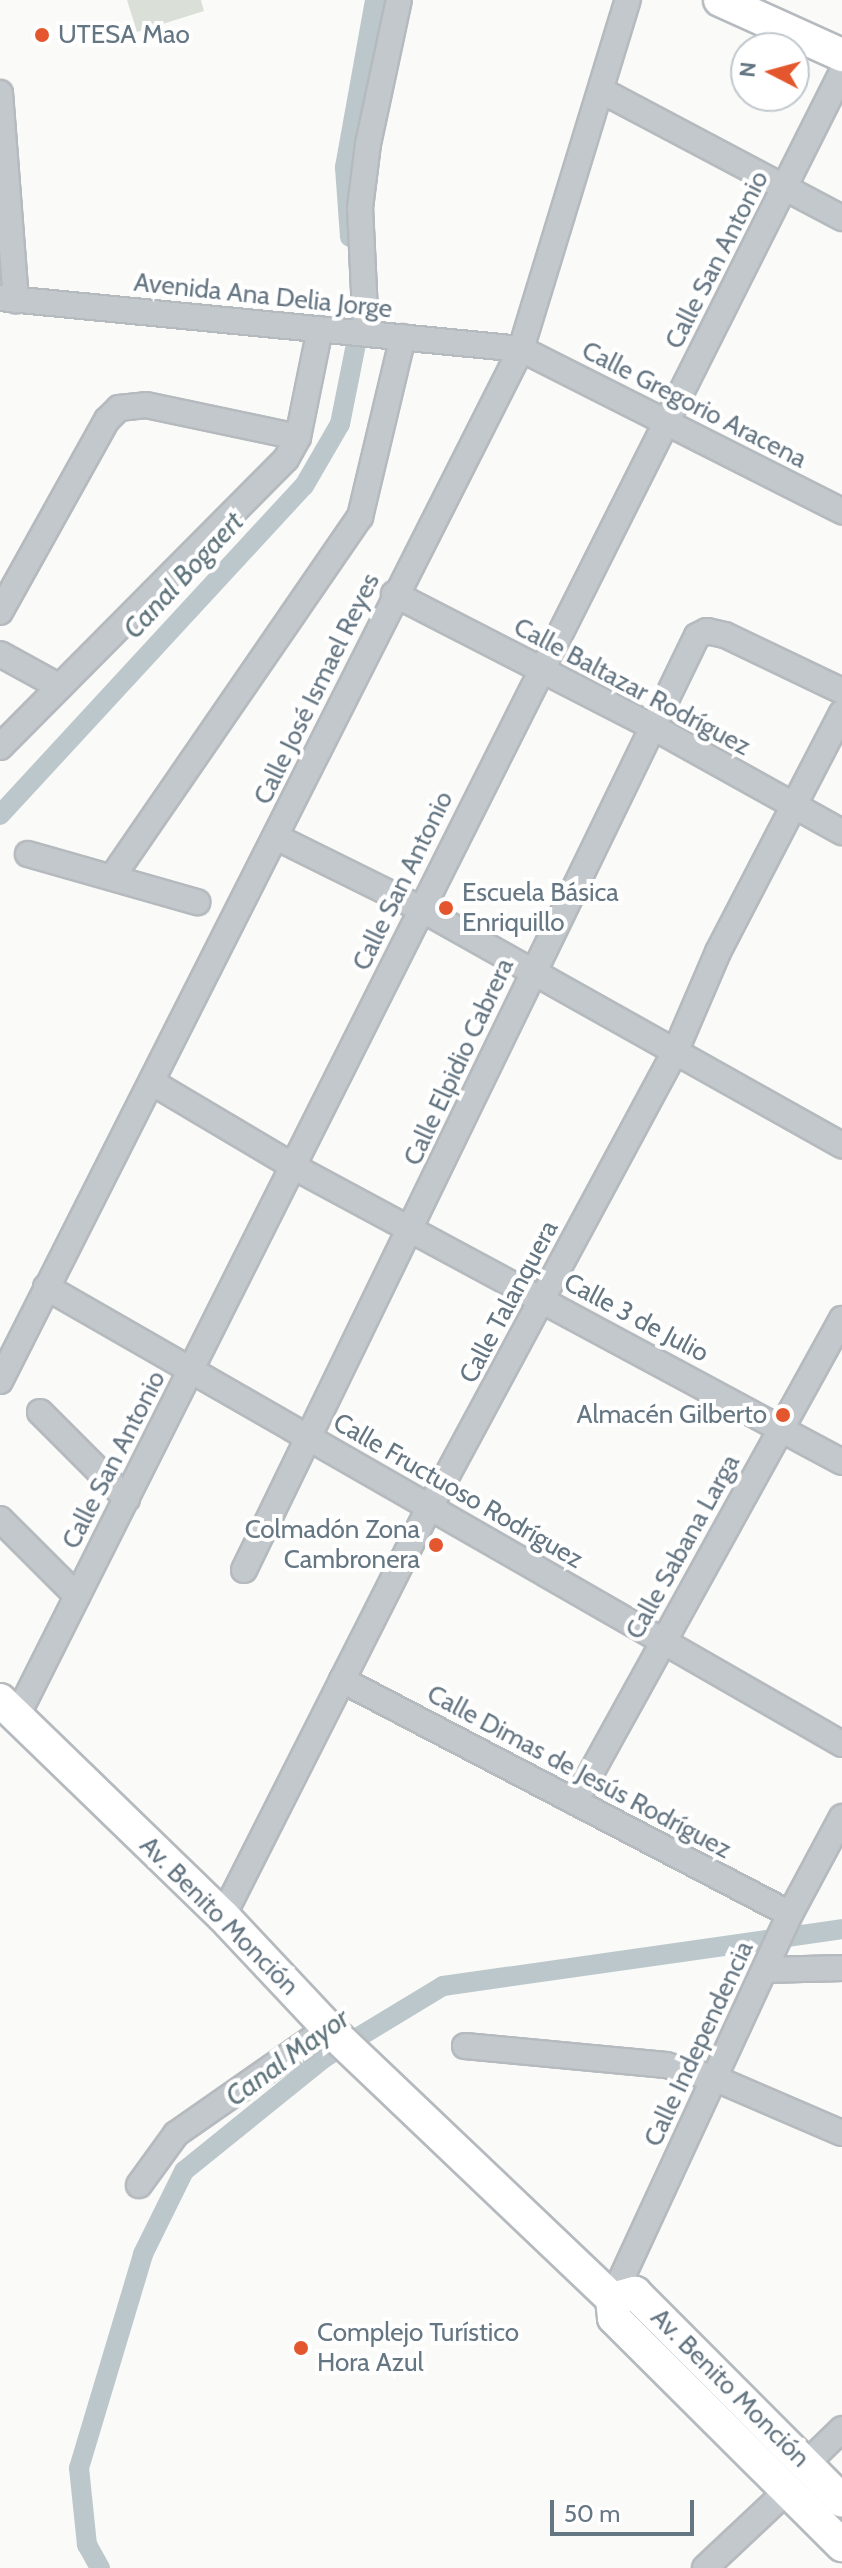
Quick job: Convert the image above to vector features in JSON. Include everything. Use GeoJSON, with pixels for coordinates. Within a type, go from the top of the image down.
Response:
{"type":"FeatureCollection","features":[{"type":"Feature","properties":{"kind":"main road"},"geometry":{"type":"LineString","coordinates":[[720,0],[842,55]]}},
{"type":"Feature","properties":{"kind":"main road","name":"Av. Benito Monción"},"geometry":{"type":"LineString","coordinates":[[9,1708],[223,1916],[330,2030],[612,2299],[614,2318],[842,2545]]}},
{"type":"Feature","properties":{"kind":"main road","name":"Av. Benito Monción"},"geometry":{"type":"LineString","coordinates":[[612,2299],[635,2293],[842,2501]]}},
{"type":"Feature","properties":{"kind":"street"},"geometry":{"type":"LineString","coordinates":[[366,334],[360,208],[368,144],[399,0]]}},
{"type":"Feature","properties":{"kind":"street","name":"Calle José Ismael Reyes"},"geometry":{"type":"LineString","coordinates":[[0,1381],[153,1083],[394,594],[521,349],[604,92],[628,0]]}},
{"type":"Feature","properties":{"kind":"street","name":"Calle San Antonio"},"geometry":{"type":"LineString","coordinates":[[9,1708],[77,1596],[296,1168],[540,667],[842,72]]}},
{"type":"Feature","properties":{"kind":"street"},"geometry":{"type":"LineString","coordinates":[[604,92],[842,218]]}},
{"type":"Feature","properties":{"kind":"street"},"geometry":{"type":"LineString","coordinates":[[0,93],[8,299]]}},
{"type":"Feature","properties":{"kind":"street","name":"Avenida Ana Delia Jorge"},"geometry":{"type":"LineString","coordinates":[[8,299],[521,349]]}},
{"type":"Feature","properties":{"kind":"street"},"geometry":{"type":"LineString","coordinates":[[0,747],[263,487],[298,437],[320,329]]}},
{"type":"Feature","properties":{"kind":"street"},"geometry":{"type":"LineString","coordinates":[[113,876],[360,517],[403,337]]}},
{"type":"Feature","properties":{"kind":"street","name":"Calle Gregorio Aracena"},"geometry":{"type":"LineString","coordinates":[[521,349],[842,511]]}},
{"type":"Feature","properties":{"kind":"street"},"geometry":{"type":"LineString","coordinates":[[0,612],[107,420],[119,408],[146,405],[298,437]]}},
{"type":"Feature","properties":{"kind":"street","name":"Calle Baltazar Rodríguez"},"geometry":{"type":"LineString","coordinates":[[394,594],[655,728],[842,832]]}},
{"type":"Feature","properties":{"kind":"street","name":"Calle Elpidio Cabrera"},"geometry":{"type":"LineString","coordinates":[[244,1570],[306,1435],[410,1229],[697,636],[707,631],[842,691]]}},
{"type":"Feature","properties":{"kind":"street"},"geometry":{"type":"LineString","coordinates":[[0,654],[60,687]]}},
{"type":"Feature","properties":{"kind":"street","name":"Calle Talanquera"},"geometry":{"type":"LineString","coordinates":[[223,1916],[430,1507],[676,1050],[718,952],[842,713]]}},
{"type":"Feature","properties":{"kind":"street"},"geometry":{"type":"LineString","coordinates":[[276,837],[421,909],[842,1145]]}},
{"type":"Feature","properties":{"kind":"street"},"geometry":{"type":"LineString","coordinates":[[28,854],[197,902]]}},
{"type":"Feature","properties":{"kind":"street","name":"Calle 3 de Julio"},"geometry":{"type":"LineString","coordinates":[[153,1083],[296,1168],[842,1462]]}},
{"type":"Feature","properties":{"kind":"street","name":"Calle Fructuoso Rodríguez"},"geometry":{"type":"LineString","coordinates":[[46,1287],[842,1744]]}},
{"type":"Feature","properties":{"kind":"street","name":"Calle Sabana Larga"},"geometry":{"type":"LineString","coordinates":[[575,1802],[842,1319]]}},
{"type":"Feature","properties":{"kind":"street"},"geometry":{"type":"LineString","coordinates":[[40,1412],[127,1499]]}},
{"type":"Feature","properties":{"kind":"street"},"geometry":{"type":"LineString","coordinates":[[0,1519],[77,1596]]}},
{"type":"Feature","properties":{"kind":"street","name":"Calle Dimas de Jesús Rodríguez"},"geometry":{"type":"LineString","coordinates":[[342,1680],[789,1917]]}},
{"type":"Feature","properties":{"kind":"street","name":"Calle Independencia"},"geometry":{"type":"LineString","coordinates":[[612,2299],[789,1917],[842,1817]]}},
{"type":"Feature","properties":{"kind":"street"},"geometry":{"type":"LineString","coordinates":[[767,1965],[842,1968]]}},
{"type":"Feature","properties":{"kind":"street"},"geometry":{"type":"LineString","coordinates":[[139,2185],[176,2134],[330,2030]]}},
{"type":"Feature","properties":{"kind":"street"},"geometry":{"type":"LineString","coordinates":[[465,2046],[621,2059],[714,2078],[842,2133]]}},
{"type":"Feature","properties":{"kind":"street"},"geometry":{"type":"LineString","coordinates":[[806,2464],[842,2429]]}},
{"type":"Feature","properties":{"kind":"street"},"geometry":{"type":"LineString","coordinates":[[705,2568],[787,2491]]}},
{"type":"Feature","properties":{"kind":"shaded area"},"geometry":{"type":"Polygon","coordinates":[[[127,0],[201,0],[204,11],[137,32],[127,0]]]}},
{"type":"Feature","properties":{"kind":"waterway","name":"Canal Bogaert"},"geometry":{"type":"LineString","coordinates":[[350,237],[345,167],[375,0]]}},
{"type":"Feature","properties":{"kind":"waterway","name":"Canal Bogaert"},"geometry":{"type":"LineString","coordinates":[[0,815],[304,486],[340,424],[356,344]]}},
{"type":"Feature","properties":{"kind":"waterway","name":"Canal Mayor"},"geometry":{"type":"LineString","coordinates":[[100,2568],[87,2545],[79,2468],[143,2254],[184,2171],[324,2058],[443,1986],[842,1929]]}},
{"type":"Feature","properties":{"kind":"place","name":"UTESA Mao"},"geometry":{"type":"Point","coordinates":[42,35]}},
{"type":"Feature","properties":{"kind":"place","name":"Escuela Básica Enriquillo"},"geometry":{"type":"Point","coordinates":[446,908]}},
{"type":"Feature","properties":{"kind":"place","name":"Almacén Gilberto"},"geometry":{"type":"Point","coordinates":[783,1415]}},
{"type":"Feature","properties":{"kind":"place","name":"Colmadón Zona Cambronera"},"geometry":{"type":"Point","coordinates":[436,1545]}},
{"type":"Feature","properties":{"kind":"place","name":"Complejo Turístico Hora Azul"},"geometry":{"type":"Point","coordinates":[301,2348]}}]}
